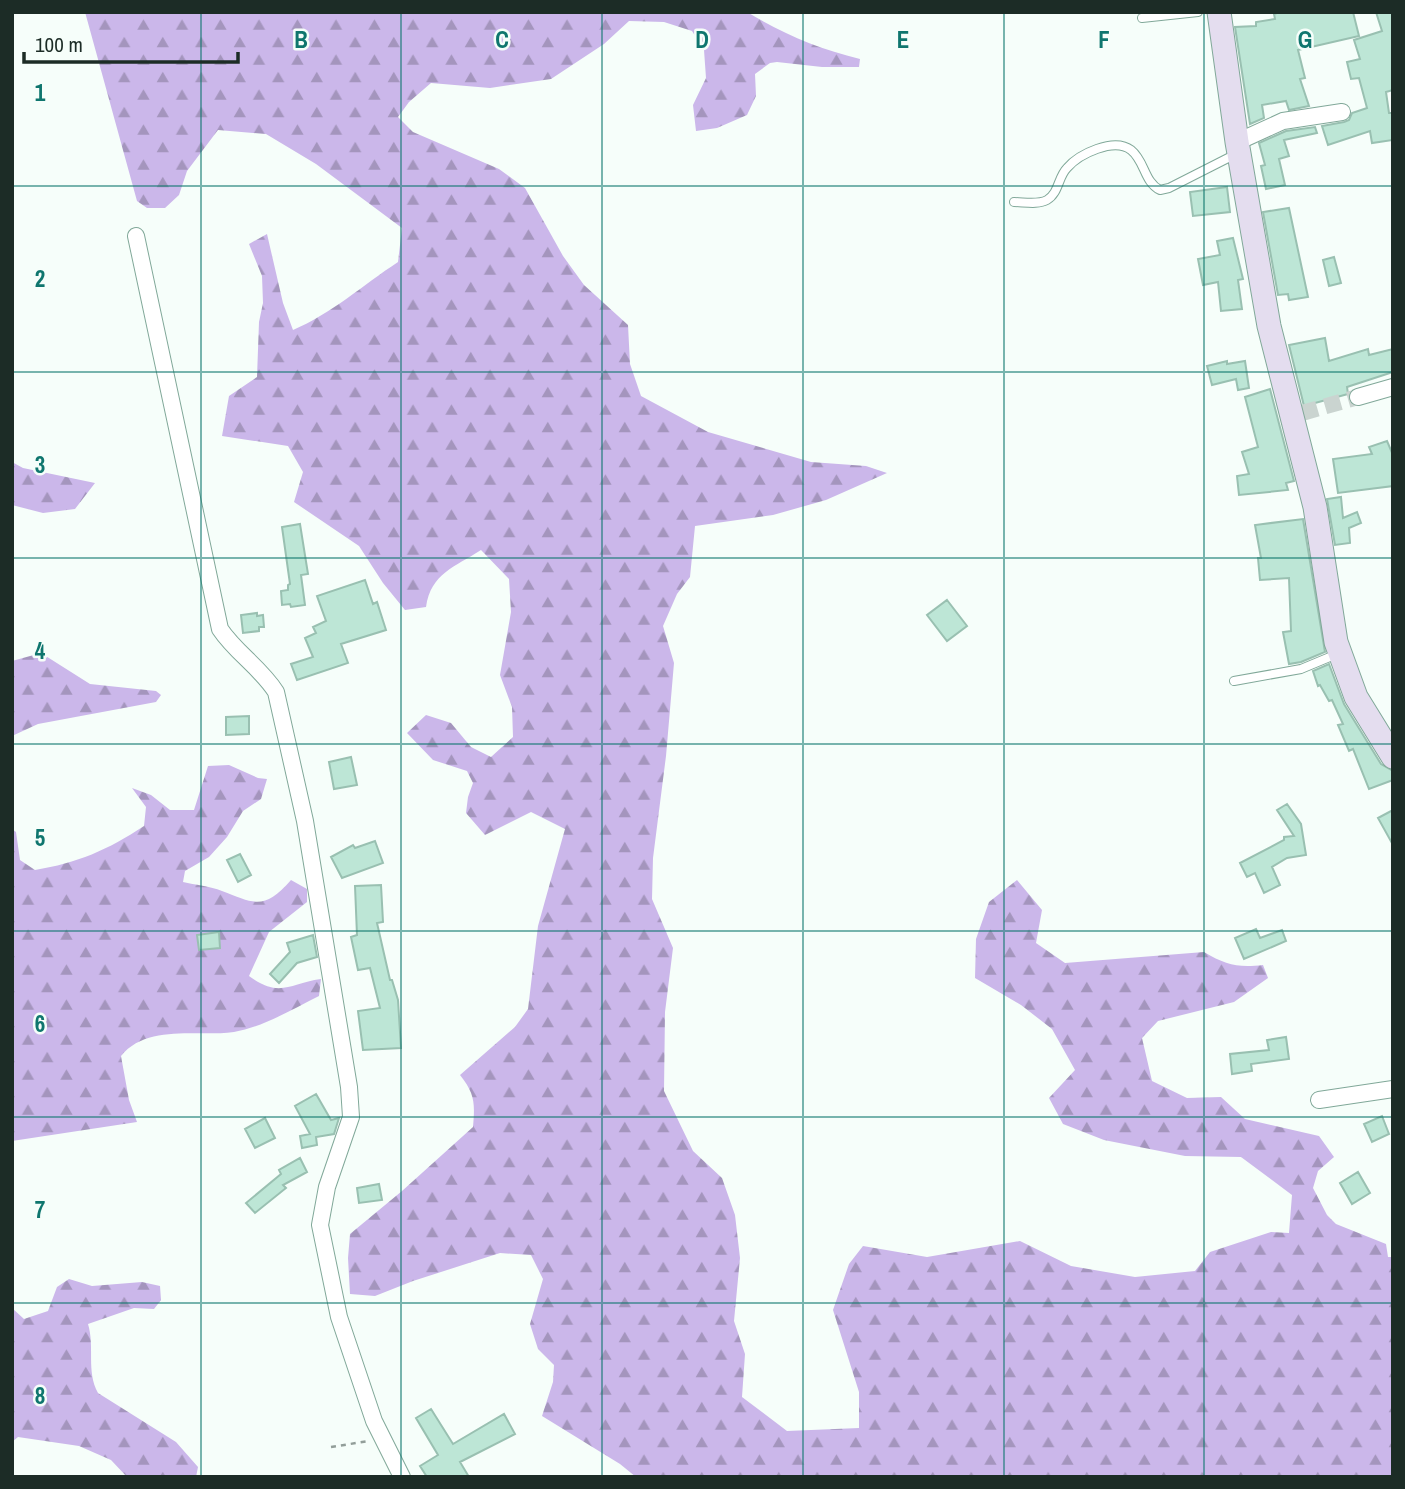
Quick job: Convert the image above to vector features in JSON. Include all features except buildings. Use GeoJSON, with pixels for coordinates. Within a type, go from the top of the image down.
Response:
{"type":"FeatureCollection","features":[{"type":"Feature","properties":{"kind":"street"},"geometry":{"type":"LineString","coordinates":[[1219,12],[1238,147],[1269,326],[1298,415],[1340,653],[1356,697],[1393,758]]}},
{"type":"Feature","properties":{"kind":"street"},"geometry":{"type":"LineString","coordinates":[[1238,147],[1283,121],[1342,112]]}},
{"type":"Feature","properties":{"kind":"street"},"geometry":{"type":"LineString","coordinates":[[136,236],[220,629],[230,643],[264,674],[276,692],[305,821],[349,1087],[351,1117],[327,1187],[320,1225],[340,1317],[374,1421],[402,1477]]}},
{"type":"Feature","properties":{"kind":"street"},"geometry":{"type":"LineString","coordinates":[[1359,397],[1393,387]]}},
{"type":"Feature","properties":{"kind":"street"},"geometry":{"type":"LineString","coordinates":[[1319,1100],[1393,1089]]}},
{"type":"Feature","properties":{"kind":"lane"},"geometry":{"type":"LineString","coordinates":[[1142,18],[1198,12]]}},
{"type":"Feature","properties":{"kind":"lane"},"geometry":{"type":"LineString","coordinates":[[1014,202],[1040,203],[1048,200],[1054,194],[1064,170],[1077,158],[1100,149],[1118,146],[1131,150],[1150,183],[1160,190],[1168,188],[1238,147]]}},
{"type":"Feature","properties":{"kind":"lane"},"geometry":{"type":"LineString","coordinates":[[1234,681],[1301,669],[1340,653]]}},
{"type":"Feature","properties":{"kind":"path"},"geometry":{"type":"LineString","coordinates":[[331,1447],[383,1439]]}},
{"type":"Feature","properties":{"kind":"green space"},"geometry":{"type":"Polygon","coordinates":[[[85,12],[747,12],[802,40],[860,59],[859,67],[770,63],[755,74],[756,96],[747,115],[717,128],[696,131],[693,105],[706,78],[704,50],[692,31],[664,22],[629,21],[604,44],[551,79],[490,88],[431,83],[409,102],[398,117],[413,132],[499,169],[525,188],[563,256],[584,285],[628,325],[630,364],[641,396],[708,432],[811,462],[866,466],[887,473],[826,500],[773,515],[695,526],[690,577],[677,594],[663,626],[674,663],[653,858],[652,899],[673,948],[665,1012],[664,1091],[693,1151],[722,1178],[735,1215],[740,1258],[734,1321],[745,1354],[742,1397],[787,1431],[859,1428],[859,1392],[833,1310],[849,1264],[863,1246],[927,1257],[1020,1241],[1071,1266],[1135,1277],[1195,1271],[1210,1252],[1271,1232],[1289,1233],[1292,1195],[1241,1157],[1185,1156],[1104,1140],[1063,1124],[1049,1098],[1075,1070],[1052,1029],[1021,1005],[975,978],[976,939],[989,902],[1017,880],[1042,910],[1036,943],[1065,963],[1204,952],[1232,964],[1263,965],[1268,978],[1234,1002],[1158,1021],[1142,1038],[1152,1081],[1187,1098],[1221,1097],[1245,1119],[1319,1136],[1334,1157],[1318,1171],[1313,1188],[1327,1215],[1336,1224],[1386,1244],[1388,1257],[1393,1257],[1393,1477],[636,1477],[620,1464],[542,1416],[553,1382],[554,1365],[538,1349],[530,1324],[543,1279],[531,1255],[500,1253],[375,1296],[350,1294],[350,1234],[473,1127],[473,1099],[460,1075],[515,1027],[528,1009],[538,926],[565,829],[531,812],[485,835],[466,813],[473,783],[467,771],[433,760],[407,733],[426,715],[451,723],[471,747],[491,757],[513,737],[512,707],[500,675],[511,612],[509,579],[481,550],[439,579],[433,586],[426,607],[405,610],[383,583],[359,546],[294,502],[303,472],[288,446],[222,436],[229,396],[257,377],[259,322],[263,303],[262,276],[249,244],[267,234],[283,303],[293,330],[334,308],[398,262],[402,228],[316,164],[266,134],[218,130],[187,171],[179,195],[165,208],[147,208],[137,201],[85,12]]]}},
{"type":"Feature","properties":{"kind":"green space"},"geometry":{"type":"Polygon","coordinates":[[[12,462],[23,468],[95,483],[75,509],[43,513],[12,505],[12,462]]]}},
{"type":"Feature","properties":{"kind":"green space"},"geometry":{"type":"Polygon","coordinates":[[[41,653],[90,684],[156,691],[161,695],[156,702],[38,724],[12,736],[12,661],[41,653]]]}},
{"type":"Feature","properties":{"kind":"green space"},"geometry":{"type":"Polygon","coordinates":[[[229,765],[258,778],[267,779],[261,799],[243,811],[227,837],[209,857],[185,871],[183,882],[259,902],[274,896],[291,880],[307,889],[307,902],[269,932],[249,976],[269,987],[277,988],[321,979],[319,996],[245,1030],[159,1036],[132,1046],[121,1056],[129,1100],[137,1122],[12,1141],[12,829],[16,832],[20,860],[35,870],[65,864],[105,849],[144,826],[146,807],[132,788],[151,795],[170,810],[194,810],[208,766],[229,765]]]}},
{"type":"Feature","properties":{"kind":"green space"},"geometry":{"type":"Polygon","coordinates":[[[69,1279],[92,1286],[142,1282],[160,1286],[161,1300],[154,1309],[134,1308],[88,1324],[92,1376],[98,1393],[176,1442],[198,1467],[196,1477],[127,1477],[111,1460],[79,1446],[18,1437],[12,1442],[12,1308],[24,1319],[48,1311],[57,1287],[69,1279]]]}},
{"type":"Feature","properties":{"kind":"tunnel"},"geometry":{"type":"LineString","coordinates":[[1302,413],[1358,397]]}}]}
